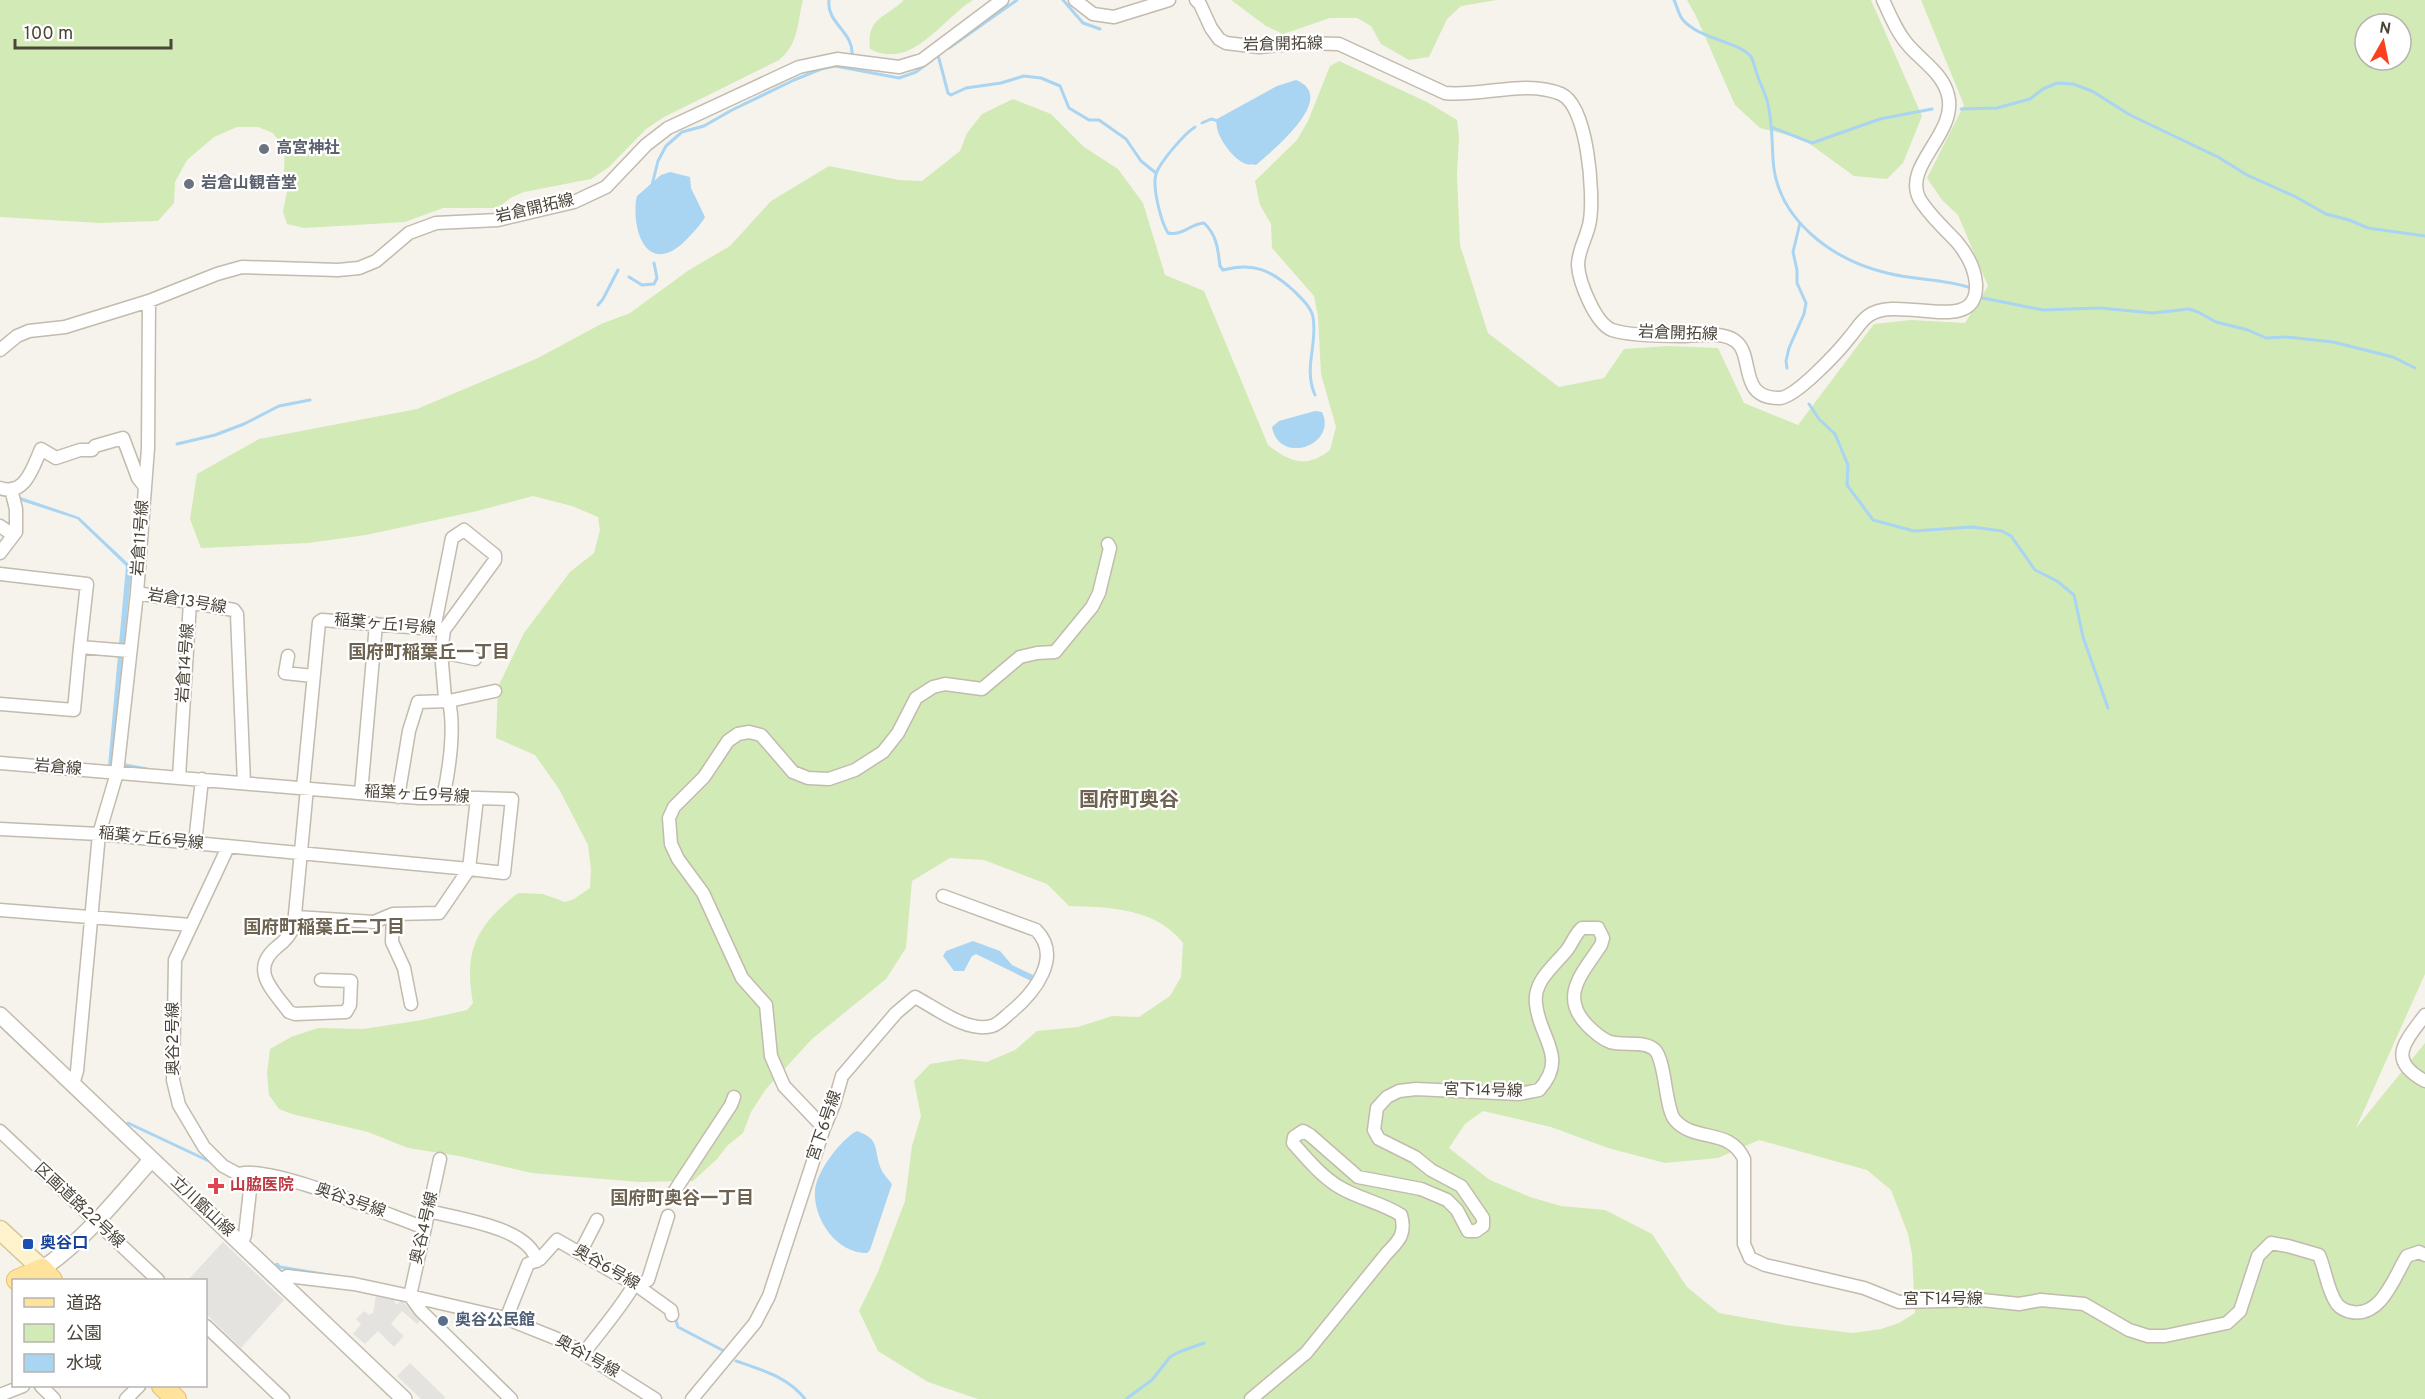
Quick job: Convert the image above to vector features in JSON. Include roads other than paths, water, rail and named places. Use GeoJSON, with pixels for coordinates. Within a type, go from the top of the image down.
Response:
{"type":"FeatureCollection","features":[{"type":"Feature","properties":{"kind":"main road"},"geometry":{"type":"LineString","coordinates":[[0,1230],[47,1275]]}},
{"type":"Feature","properties":{"kind":"main road"},"geometry":{"type":"LineString","coordinates":[[26,1279],[47,1275]]}},
{"type":"Feature","properties":{"kind":"main road"},"geometry":{"type":"LineString","coordinates":[[163,1387],[176,1399]]}},
{"type":"Feature","properties":{"kind":"street","name":"岩倉開拓線"},"geometry":{"type":"LineString","coordinates":[[1,347],[28,331],[65,327],[149,301],[192,282],[243,267],[338,270],[359,268],[376,261],[409,233],[436,223],[498,220],[574,202],[606,187],[646,146],[668,128],[774,78],[818,62],[837,59],[899,67],[911,65],[922,60],[1002,0]]}},
{"type":"Feature","properties":{"kind":"street"},"geometry":{"type":"LineString","coordinates":[[1075,0],[1093,14],[1114,18],[1169,0]]}},
{"type":"Feature","properties":{"kind":"street","name":"岩倉開拓線"},"geometry":{"type":"LineString","coordinates":[[1196,0],[1219,39],[1237,46],[1339,44],[1445,93],[1516,88],[1551,92],[1568,99],[1575,109],[1586,142],[1591,216],[1588,232],[1579,252],[1580,279],[1598,318],[1612,330],[1629,333],[1712,335],[1734,340],[1740,345],[1750,383],[1760,393],[1781,398],[1792,395],[1816,373],[1850,338],[1862,321],[1873,312],[1900,307],[1954,312],[1965,310],[1975,297],[1975,273],[1962,249],[1926,208],[1919,197],[1916,186],[1923,164],[1943,132],[1948,117],[1949,97],[1940,78],[1906,44],[1883,0]]}},
{"type":"Feature","properties":{"kind":"street","name":"岩倉11号線"},"geometry":{"type":"LineString","coordinates":[[73,1084],[77,1071],[99,834],[117,773],[137,593],[148,448],[149,301]]}},
{"type":"Feature","properties":{"kind":"street"},"geometry":{"type":"LineString","coordinates":[[0,553],[16,532],[16,509],[9,492],[23,485],[41,449],[56,458],[80,450],[93,450],[95,446],[123,438],[138,478],[145,486]]}},
{"type":"Feature","properties":{"kind":"street"},"geometry":{"type":"LineString","coordinates":[[0,526],[13,536]]}},
{"type":"Feature","properties":{"kind":"street","name":"稲葉ヶ丘1号線"},"geometry":{"type":"LineString","coordinates":[[464,530],[495,555],[495,560],[439,629],[452,538],[464,530]]}},
{"type":"Feature","properties":{"kind":"street"},"geometry":{"type":"LineString","coordinates":[[824,1128],[784,1086],[771,1056],[766,1005],[742,978],[703,893],[678,859],[671,844],[669,818],[674,807],[704,777],[728,741],[738,734],[749,732],[761,735],[793,772],[808,778],[829,779],[855,770],[883,752],[898,733],[916,698],[933,687],[945,684],[982,688],[1020,657],[1055,652],[1092,607],[1102,582],[1110,548],[1108,544]]}},
{"type":"Feature","properties":{"kind":"street"},"geometry":{"type":"LineString","coordinates":[[0,574],[87,584],[74,710],[0,704]]}},
{"type":"Feature","properties":{"kind":"street","name":"岩倉13号線"},"geometry":{"type":"LineString","coordinates":[[137,593],[234,610],[237,614],[244,783]]}},
{"type":"Feature","properties":{"kind":"street","name":"岩倉14号線"},"geometry":{"type":"LineString","coordinates":[[178,777],[190,602]]}},
{"type":"Feature","properties":{"kind":"street","name":"稲葉ヶ丘1号線"},"geometry":{"type":"LineString","coordinates":[[296,917],[319,622],[322,620],[439,629]]}},
{"type":"Feature","properties":{"kind":"street"},"geometry":{"type":"LineString","coordinates":[[361,793],[376,624]]}},
{"type":"Feature","properties":{"kind":"street"},"geometry":{"type":"LineString","coordinates":[[439,629],[445,698],[450,710],[449,759],[443,798]]}},
{"type":"Feature","properties":{"kind":"street"},"geometry":{"type":"LineString","coordinates":[[80,647],[129,651]]}},
{"type":"Feature","properties":{"kind":"street"},"geometry":{"type":"LineString","coordinates":[[441,652],[475,660]]}},
{"type":"Feature","properties":{"kind":"street"},"geometry":{"type":"LineString","coordinates":[[288,656],[284,679],[313,676]]}},
{"type":"Feature","properties":{"kind":"street"},"geometry":{"type":"LineString","coordinates":[[398,797],[409,731],[418,702],[448,701],[495,691]]}},
{"type":"Feature","properties":{"kind":"street","name":"岩倉線"},"geometry":{"type":"LineString","coordinates":[[0,763],[117,773]]}},
{"type":"Feature","properties":{"kind":"street","name":"稲葉ヶ丘9号線"},"geometry":{"type":"LineString","coordinates":[[117,773],[398,797],[477,798],[469,869]]}},
{"type":"Feature","properties":{"kind":"street"},"geometry":{"type":"LineString","coordinates":[[195,843],[202,779]]}},
{"type":"Feature","properties":{"kind":"street"},"geometry":{"type":"LineString","coordinates":[[301,852],[504,873],[512,799],[477,798]]}},
{"type":"Feature","properties":{"kind":"street","name":"稲葉ヶ丘6号線"},"geometry":{"type":"LineString","coordinates":[[0,829],[99,834],[301,852]]}},
{"type":"Feature","properties":{"kind":"street","name":"奥谷2号線"},"geometry":{"type":"LineString","coordinates":[[228,847],[175,960],[172,1062],[176,1094],[184,1115],[204,1148],[213,1159],[251,1181],[245,1235],[241,1245]]}},
{"type":"Feature","properties":{"kind":"street"},"geometry":{"type":"LineString","coordinates":[[321,980],[351,981],[350,1005],[346,1012],[295,1014],[289,1012],[266,977],[263,967],[264,960],[292,933],[296,917],[374,922],[393,914],[439,913],[469,869]]}},
{"type":"Feature","properties":{"kind":"street","name":"宮下6号線"},"geometry":{"type":"LineString","coordinates":[[693,1399],[755,1323],[769,1296],[842,1076],[896,1013],[915,997],[975,1026],[994,1026],[1022,1003],[1041,979],[1047,956],[1044,938],[1036,930],[944,896]]}},
{"type":"Feature","properties":{"kind":"street"},"geometry":{"type":"LineString","coordinates":[[0,910],[191,925]]}},
{"type":"Feature","properties":{"kind":"street"},"geometry":{"type":"LineString","coordinates":[[393,914],[392,942],[404,968],[411,1004]]}},
{"type":"Feature","properties":{"kind":"street","name":"宮下14号線"},"geometry":{"type":"LineString","coordinates":[[1251,1399],[1306,1353],[1381,1260],[1401,1239],[1405,1227],[1401,1215],[1390,1208],[1342,1189],[1325,1177],[1293,1143],[1294,1137],[1298,1132],[1303,1131],[1310,1135],[1358,1177],[1421,1189],[1448,1200],[1457,1210],[1468,1230],[1476,1231],[1483,1226],[1483,1218],[1461,1186],[1379,1139],[1374,1130],[1377,1108],[1388,1097],[1399,1091],[1416,1089],[1491,1094],[1519,1094],[1539,1090],[1551,1071],[1553,1056],[1535,1004],[1538,988],[1544,975],[1568,948],[1575,934],[1582,928],[1590,927],[1598,928],[1603,938],[1574,988],[1573,999],[1577,1013],[1595,1033],[1609,1042],[1643,1045],[1654,1049],[1658,1057],[1672,1118],[1680,1125],[1728,1140],[1739,1148],[1744,1159],[1744,1244],[1750,1258],[1765,1265],[1864,1288],[1899,1302],[1982,1299],[2019,1304],[2041,1300],[2084,1304],[2129,1330],[2148,1336],[2166,1336],[2227,1323],[2240,1311],[2258,1256],[2271,1244],[2288,1246],[2319,1255],[2337,1304],[2345,1311],[2360,1314],[2375,1305],[2391,1287],[2407,1256],[2419,1252],[2425,1255]]}},
{"type":"Feature","properties":{"kind":"street","name":"立川甑山線"},"geometry":{"type":"LineString","coordinates":[[0,1015],[398,1397]]}},
{"type":"Feature","properties":{"kind":"street"},"geometry":{"type":"LineString","coordinates":[[2425,1015],[2405,1043],[2401,1058],[2409,1071],[2425,1081]]}},
{"type":"Feature","properties":{"kind":"street"},"geometry":{"type":"LineString","coordinates":[[670,1198],[731,1105],[734,1096]]}},
{"type":"Feature","properties":{"kind":"street","name":"区画道路22号線"},"geometry":{"type":"LineString","coordinates":[[0,1131],[156,1279]]}},
{"type":"Feature","properties":{"kind":"street","name":"奥谷4号線"},"geometry":{"type":"LineString","coordinates":[[410,1296],[440,1159]]}},
{"type":"Feature","properties":{"kind":"street"},"geometry":{"type":"LineString","coordinates":[[47,1275],[57,1259],[96,1222],[151,1160]]}},
{"type":"Feature","properties":{"kind":"street","name":"奥谷3号線"},"geometry":{"type":"LineString","coordinates":[[238,1175],[247,1172],[261,1173],[294,1182],[334,1194],[425,1228]]}},
{"type":"Feature","properties":{"kind":"street"},"geometry":{"type":"LineString","coordinates":[[429,1211],[515,1234],[535,1253],[537,1261]]}},
{"type":"Feature","properties":{"kind":"street"},"geometry":{"type":"LineString","coordinates":[[584,1353],[614,1312],[622,1305],[634,1285],[644,1282],[650,1275],[657,1245],[668,1216]]}},
{"type":"Feature","properties":{"kind":"street"},"geometry":{"type":"LineString","coordinates":[[580,1253],[597,1220]]}},
{"type":"Feature","properties":{"kind":"street","name":"奥谷6号線"},"geometry":{"type":"LineString","coordinates":[[506,1319],[528,1264],[545,1255],[557,1240],[634,1285],[671,1310],[672,1315]]}},
{"type":"Feature","properties":{"kind":"street","name":"奥谷1号線"},"geometry":{"type":"LineString","coordinates":[[279,1281],[287,1276],[354,1284],[506,1319],[565,1342],[655,1399]]}},
{"type":"Feature","properties":{"kind":"street"},"geometry":{"type":"LineString","coordinates":[[410,1296],[412,1302],[512,1399]]}},
{"type":"Feature","properties":{"kind":"street"},"geometry":{"type":"LineString","coordinates":[[207,1327],[283,1399]]}},
{"type":"Feature","properties":{"kind":"street"},"geometry":{"type":"LineString","coordinates":[[0,1395],[20,1387]]}},
{"type":"Feature","properties":{"kind":"street"},"geometry":{"type":"LineString","coordinates":[[42,1387],[54,1399]]}},
{"type":"Feature","properties":{"kind":"street"},"geometry":{"type":"LineString","coordinates":[[126,1399],[138,1387]]}},
{"type":"Feature","properties":{"kind":"water"},"geometry":{"type":"Polygon","coordinates":[[[1296,80],[1307,88],[1310,98],[1307,110],[1298,123],[1256,165],[1247,164],[1235,157],[1221,138],[1217,119],[1277,86],[1296,80]]]}},
{"type":"Feature","properties":{"kind":"water"},"geometry":{"type":"Polygon","coordinates":[[[670,172],[690,177],[691,188],[705,217],[687,239],[674,250],[663,254],[654,253],[646,247],[637,227],[636,200],[637,196],[661,175],[670,172]]]}},
{"type":"Feature","properties":{"kind":"water"},"geometry":{"type":"Polygon","coordinates":[[[1315,411],[1322,412],[1325,424],[1322,434],[1315,442],[1295,448],[1285,446],[1277,439],[1272,427],[1279,421],[1315,411]]]}},
{"type":"Feature","properties":{"kind":"water"},"geometry":{"type":"Polygon","coordinates":[[[0,490],[79,517],[132,567],[112,763],[108,766],[126,566],[77,519],[0,494],[0,490]]]}},
{"type":"Feature","properties":{"kind":"water"},"geometry":{"type":"Polygon","coordinates":[[[973,941],[1000,951],[1012,965],[1033,975],[1031,981],[976,954],[972,956],[964,971],[954,971],[943,956],[946,951],[973,941]]]}},
{"type":"Feature","properties":{"kind":"water"},"geometry":{"type":"Polygon","coordinates":[[[857,1131],[873,1141],[881,1169],[892,1184],[867,1253],[846,1248],[837,1241],[823,1223],[815,1202],[816,1183],[830,1157],[844,1141],[857,1131]]]}},
{"type":"Feature","properties":{"kind":"waterway"},"geometry":{"type":"LineString","coordinates":[[829,0],[829,8],[849,40],[852,55]]}},
{"type":"Feature","properties":{"kind":"waterway"},"geometry":{"type":"LineString","coordinates":[[949,48],[1017,0]]}},
{"type":"Feature","properties":{"kind":"waterway"},"geometry":{"type":"LineString","coordinates":[[1063,0],[1083,23],[1100,29]]}},
{"type":"Feature","properties":{"kind":"waterway"},"geometry":{"type":"LineString","coordinates":[[1674,0],[1682,18],[1690,26],[1746,52],[1752,59],[1766,96],[1777,181],[1784,200],[1810,234],[1846,258],[1866,267],[1897,275],[1968,287]]}},
{"type":"Feature","properties":{"kind":"waterway"},"geometry":{"type":"LineString","coordinates":[[938,55],[948,93],[951,95],[966,88],[1001,83],[1024,76],[1041,78],[1060,86],[1069,108],[1089,120],[1099,120],[1126,139],[1141,161],[1156,173]]}},
{"type":"Feature","properties":{"kind":"waterway"},"geometry":{"type":"LineString","coordinates":[[652,185],[658,161],[666,146],[682,132],[704,126],[794,80],[835,66],[899,78],[916,72],[932,60]]}},
{"type":"Feature","properties":{"kind":"waterway"},"geometry":{"type":"LineString","coordinates":[[1961,109],[1997,108],[2030,99],[2043,89],[2057,83],[2073,84],[2092,91],[2130,115],[2218,157],[2247,175],[2296,197],[2326,214],[2368,228],[2425,236]]}},
{"type":"Feature","properties":{"kind":"waterway"},"geometry":{"type":"LineString","coordinates":[[1771,127],[1812,143],[1880,119],[1932,109]]}},
{"type":"Feature","properties":{"kind":"waterway"},"geometry":{"type":"LineString","coordinates":[[1202,123],[1211,119],[1218,121]]}},
{"type":"Feature","properties":{"kind":"waterway"},"geometry":{"type":"LineString","coordinates":[[1195,127],[1173,149],[1156,174],[1156,195],[1165,228],[1168,233],[1173,233],[1204,223],[1214,238],[1220,266],[1223,270],[1244,267],[1262,270],[1278,278],[1303,300],[1313,317],[1314,337],[1310,375],[1315,395]]}},
{"type":"Feature","properties":{"kind":"waterway"},"geometry":{"type":"LineString","coordinates":[[1787,368],[1789,348],[1804,314],[1806,303],[1797,283],[1793,252],[1800,223]]}},
{"type":"Feature","properties":{"kind":"waterway"},"geometry":{"type":"LineString","coordinates":[[629,277],[642,285],[654,284],[657,278],[654,263]]}},
{"type":"Feature","properties":{"kind":"waterway"},"geometry":{"type":"LineString","coordinates":[[598,305],[618,270]]}},
{"type":"Feature","properties":{"kind":"waterway"},"geometry":{"type":"LineString","coordinates":[[1983,298],[2043,310],[2100,308],[2153,313],[2189,309],[2216,322],[2248,330],[2266,338],[2287,337],[2333,342],[2393,357],[2415,368]]}},
{"type":"Feature","properties":{"kind":"waterway"},"geometry":{"type":"LineString","coordinates":[[177,444],[215,435],[244,424],[279,406],[310,400]]}},
{"type":"Feature","properties":{"kind":"waterway"},"geometry":{"type":"LineString","coordinates":[[1809,404],[1819,419],[1835,434],[1848,465],[1847,485],[1873,520],[1914,531],[1972,527],[2002,531],[2011,536],[2035,570],[2057,581],[2074,595],[2083,637],[2108,708]]}},
{"type":"Feature","properties":{"kind":"waterway"},"geometry":{"type":"LineString","coordinates":[[125,765],[147,769]]}},
{"type":"Feature","properties":{"kind":"waterway"},"geometry":{"type":"LineString","coordinates":[[128,1123],[211,1162]]}},
{"type":"Feature","properties":{"kind":"waterway"},"geometry":{"type":"LineString","coordinates":[[277,1264],[280,1267],[341,1277]]}},
{"type":"Feature","properties":{"kind":"waterway"},"geometry":{"type":"LineString","coordinates":[[675,1318],[678,1327],[724,1351]]}},
{"type":"Feature","properties":{"kind":"waterway"},"geometry":{"type":"LineString","coordinates":[[1126,1399],[1152,1380],[1170,1357],[1204,1343]]}},
{"type":"Feature","properties":{"kind":"waterway"},"geometry":{"type":"LineString","coordinates":[[736,1361],[783,1380],[805,1399]]}},
{"type":"Feature","properties":{"kind":"place","name":"高宮神社"},"geometry":{"type":"Point","coordinates":[264,149]}},
{"type":"Feature","properties":{"kind":"place","name":"岩倉山観音堂"},"geometry":{"type":"Point","coordinates":[189,184]}},
{"type":"Feature","properties":{"kind":"place","name":"山脇医院"},"geometry":{"type":"Point","coordinates":[216,1186]}},
{"type":"Feature","properties":{"kind":"place","name":"奥谷口"},"geometry":{"type":"Point","coordinates":[28,1244]}},
{"type":"Feature","properties":{"kind":"place","name":"奥谷公民館"},"geometry":{"type":"Point","coordinates":[443,1321]}},
{"type":"Feature","properties":{"kind":"district","name":"国府町稲葉丘一丁目"},"geometry":{"type":"Point","coordinates":[429,653]}},
{"type":"Feature","properties":{"kind":"district","name":"国府町奥谷"},"geometry":{"type":"Point","coordinates":[1129,801]}},
{"type":"Feature","properties":{"kind":"district","name":"国府町稲葉丘二丁目"},"geometry":{"type":"Point","coordinates":[324,928]}},
{"type":"Feature","properties":{"kind":"district","name":"国府町奥谷一丁目"},"geometry":{"type":"Point","coordinates":[682,1199]}}]}
